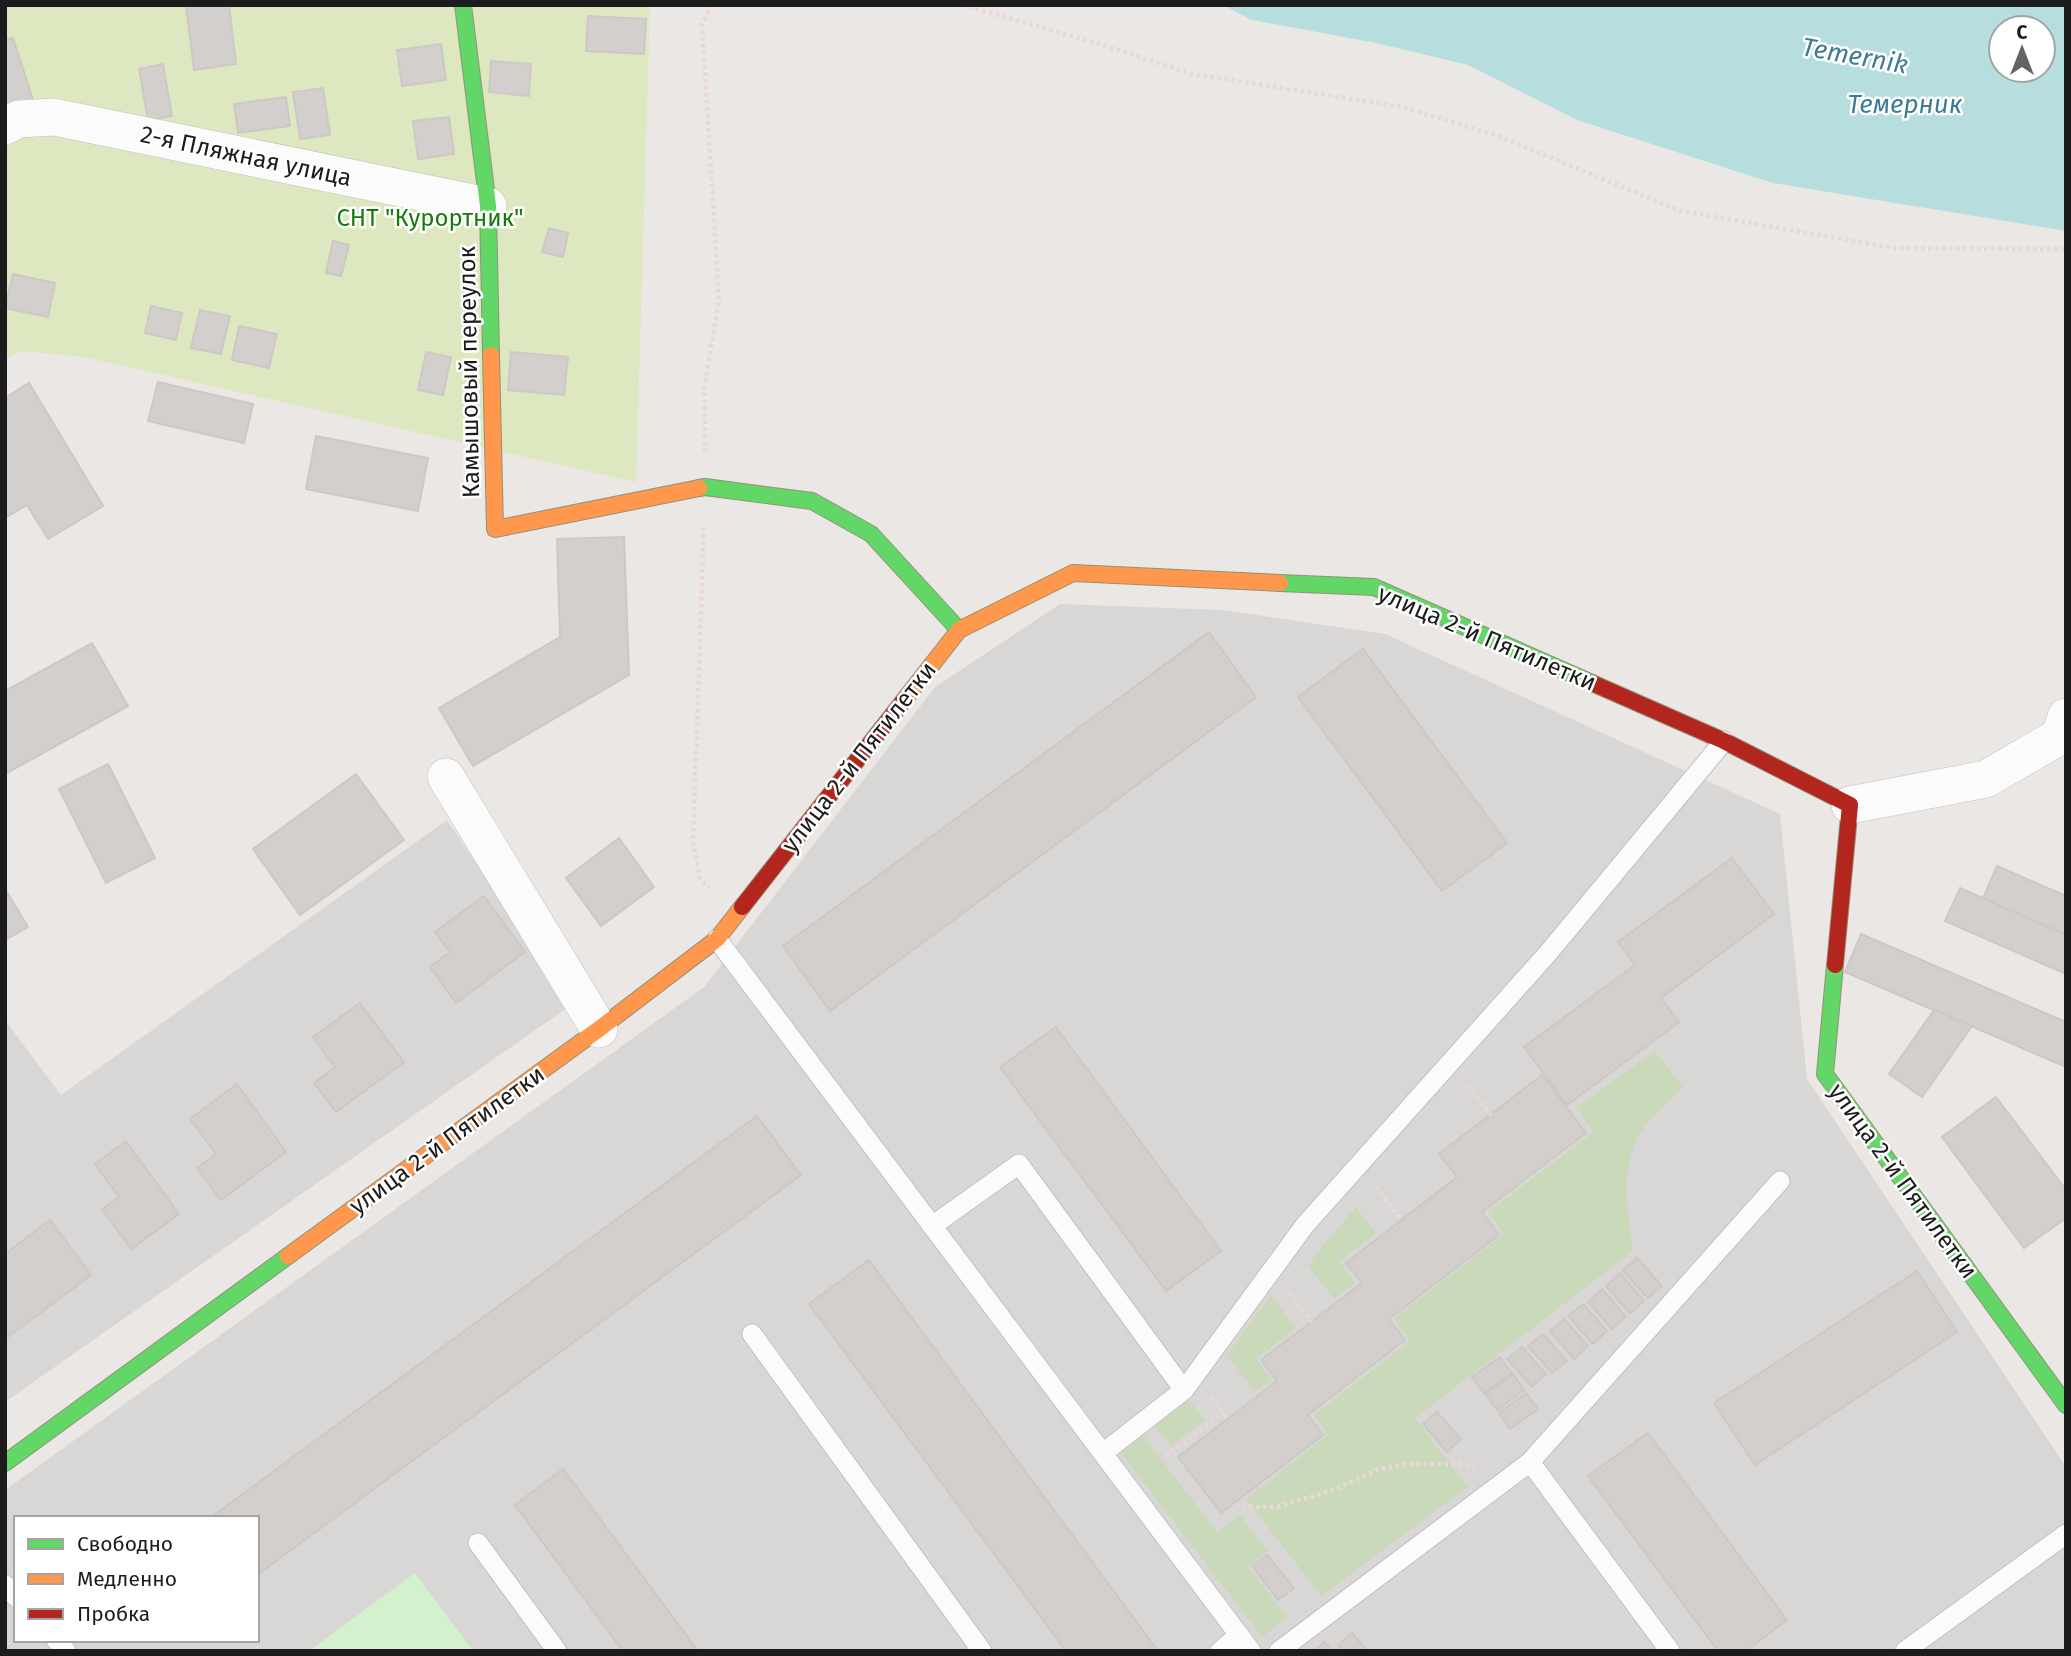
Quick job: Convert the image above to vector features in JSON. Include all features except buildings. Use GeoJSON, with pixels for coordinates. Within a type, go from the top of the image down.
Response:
{"type":"FeatureCollection","features":[{"type":"Feature","properties":{"kind":"street","name":"Камышовый переулок"},"geometry":{"type":"LineString","coordinates":[[463,5],[488,206],[495,528],[705,487],[812,501],[871,534],[958,630]]}},
{"type":"Feature","properties":{"kind":"street","name":"2-я Пляжная улица"},"geometry":{"type":"LineString","coordinates":[[5,126],[19,119],[54,117],[488,206]]}},
{"type":"Feature","properties":{"kind":"street","name":"улица 2-й Пятилетки"},"geometry":{"type":"LineString","coordinates":[[5,1463],[599,1029],[717,939],[958,630],[1073,573],[1374,587],[1724,741],[1850,805],[1825,1074],[2066,1405]]}},
{"type":"Feature","properties":{"kind":"street"},"geometry":{"type":"LineString","coordinates":[[1850,805],[1986,779],[2064,729]]}},
{"type":"Feature","properties":{"kind":"street"},"geometry":{"type":"LineString","coordinates":[[446,777],[599,1029]]}},
{"type":"Feature","properties":{"kind":"lane"},"geometry":{"type":"LineString","coordinates":[[1103,1453],[1184,1390],[1305,1225],[1549,952],[1724,741]]}},
{"type":"Feature","properties":{"kind":"lane"},"geometry":{"type":"LineString","coordinates":[[717,939],[1245,1643],[1220,1651]]}},
{"type":"Feature","properties":{"kind":"lane"},"geometry":{"type":"LineString","coordinates":[[932,1226],[1019,1164],[1184,1390]]}},
{"type":"Feature","properties":{"kind":"lane"},"geometry":{"type":"LineString","coordinates":[[1279,1651],[1530,1462],[1780,1181]]}},
{"type":"Feature","properties":{"kind":"lane"},"geometry":{"type":"LineString","coordinates":[[752,1334],[982,1651]]}},
{"type":"Feature","properties":{"kind":"lane"},"geometry":{"type":"LineString","coordinates":[[1530,1462],[1670,1651]]}},
{"type":"Feature","properties":{"kind":"lane"},"geometry":{"type":"LineString","coordinates":[[1905,1651],[2066,1534]]}},
{"type":"Feature","properties":{"kind":"lane"},"geometry":{"type":"LineString","coordinates":[[478,1543],[557,1651]]}},
{"type":"Feature","properties":{"kind":"path"},"geometry":{"type":"LineString","coordinates":[[962,5],[1193,74],[1402,107],[1498,136],[1681,211],[1894,248],[2066,249]]}},
{"type":"Feature","properties":{"kind":"path"},"geometry":{"type":"LineString","coordinates":[[1450,1063],[1491,1115]]}},
{"type":"Feature","properties":{"kind":"path"},"geometry":{"type":"LineString","coordinates":[[1359,1165],[1401,1220]]}},
{"type":"Feature","properties":{"kind":"path"},"geometry":{"type":"LineString","coordinates":[[1166,1456],[1223,1413]]}},
{"type":"Feature","properties":{"kind":"path"},"geometry":{"type":"LineString","coordinates":[[1242,1507],[1278,1507],[1333,1490],[1377,1470],[1407,1464],[1462,1464],[1510,1477]]}},
{"type":"Feature","properties":{"kind":"shaded area"},"geometry":{"type":"Polygon","coordinates":[[[1060,604],[1222,610],[1385,634],[1780,814],[1807,1079],[2066,1467],[2066,1651],[5,1651],[5,1490],[704,987],[935,687],[1060,604]]]}},
{"type":"Feature","properties":{"kind":"shaded area"},"geometry":{"type":"Polygon","coordinates":[[[447,820],[571,1005],[5,1402],[5,1020],[61,1095],[447,820]]]}},
{"type":"Feature","properties":{"kind":"green space","name":"СНТ \"Курортник\""},"geometry":{"type":"Polygon","coordinates":[[[5,5],[650,5],[636,482],[84,357],[21,351],[5,359],[5,5]]]}},
{"type":"Feature","properties":{"kind":"green space"},"geometry":{"type":"Polygon","coordinates":[[[1655,1051],[1683,1087],[1645,1127],[1634,1146],[1627,1175],[1633,1251],[1415,1418],[1468,1487],[1321,1596],[1246,1499],[1328,1435],[1314,1415],[1410,1341],[1394,1319],[1504,1234],[1488,1212],[1594,1132],[1576,1108],[1655,1051]]]}},
{"type":"Feature","properties":{"kind":"green space"},"geometry":{"type":"Polygon","coordinates":[[[1356,1207],[1376,1233],[1339,1261],[1355,1283],[1334,1299],[1308,1266],[1356,1207]]]}},
{"type":"Feature","properties":{"kind":"green space"},"geometry":{"type":"Polygon","coordinates":[[[1271,1295],[1296,1328],[1256,1359],[1272,1380],[1255,1392],[1227,1355],[1271,1295]]]}},
{"type":"Feature","properties":{"kind":"green space"},"geometry":{"type":"Polygon","coordinates":[[[1189,1400],[1205,1420],[1171,1446],[1155,1426],[1189,1400]]]}},
{"type":"Feature","properties":{"kind":"green space"},"geometry":{"type":"Polygon","coordinates":[[[1143,1436],[1217,1532],[1240,1515],[1268,1551],[1248,1567],[1287,1617],[1262,1637],[1121,1453],[1143,1436]]]}},
{"type":"Feature","properties":{"kind":"green space"},"geometry":{"type":"Polygon","coordinates":[[[415,1573],[473,1651],[309,1651],[415,1573]]]}},
{"type":"Feature","properties":{"kind":"water","name":"Темерник"},"geometry":{"type":"Polygon","coordinates":[[[1223,5],[2064,5],[2066,231],[1773,183],[1577,120],[1468,65],[1376,43],[1252,20],[1223,5]]]}},
{"type":"Feature","properties":{"kind":"traffic: fast"},"geometry":{"type":"LineString","coordinates":[[463,5],[488,206],[491,355]]}},
{"type":"Feature","properties":{"kind":"traffic: fast"},"geometry":{"type":"LineString","coordinates":[[699,488],[812,501],[871,534],[959,630]]}},
{"type":"Feature","properties":{"kind":"traffic: fast"},"geometry":{"type":"LineString","coordinates":[[1280,583],[1374,587],[1592,683]]}},
{"type":"Feature","properties":{"kind":"traffic: fast"},"geometry":{"type":"LineString","coordinates":[[1835,965],[1825,1074],[2066,1405]]}},
{"type":"Feature","properties":{"kind":"traffic: fast"},"geometry":{"type":"LineString","coordinates":[[5,1463],[288,1256]]}},
{"type":"Feature","properties":{"kind":"traffic: slow"},"geometry":{"type":"LineString","coordinates":[[491,355],[495,529],[699,488]]}},
{"type":"Feature","properties":{"kind":"traffic: slow"},"geometry":{"type":"LineString","coordinates":[[905,699],[959,630],[1073,573],[1280,583]]}},
{"type":"Feature","properties":{"kind":"traffic: slow"},"geometry":{"type":"LineString","coordinates":[[288,1256],[599,1029],[717,939],[742,907]]}},
{"type":"Feature","properties":{"kind":"traffic: jam"},"geometry":{"type":"LineString","coordinates":[[1592,683],[1724,741],[1850,805],[1835,965]]}},
{"type":"Feature","properties":{"kind":"traffic: jam"},"geometry":{"type":"LineString","coordinates":[[742,907],[905,699]]}},
{"type":"Feature","properties":{"kind":"water label","name":"Temernik"},"geometry":{"type":"Point","coordinates":[1855,56]}}]}
